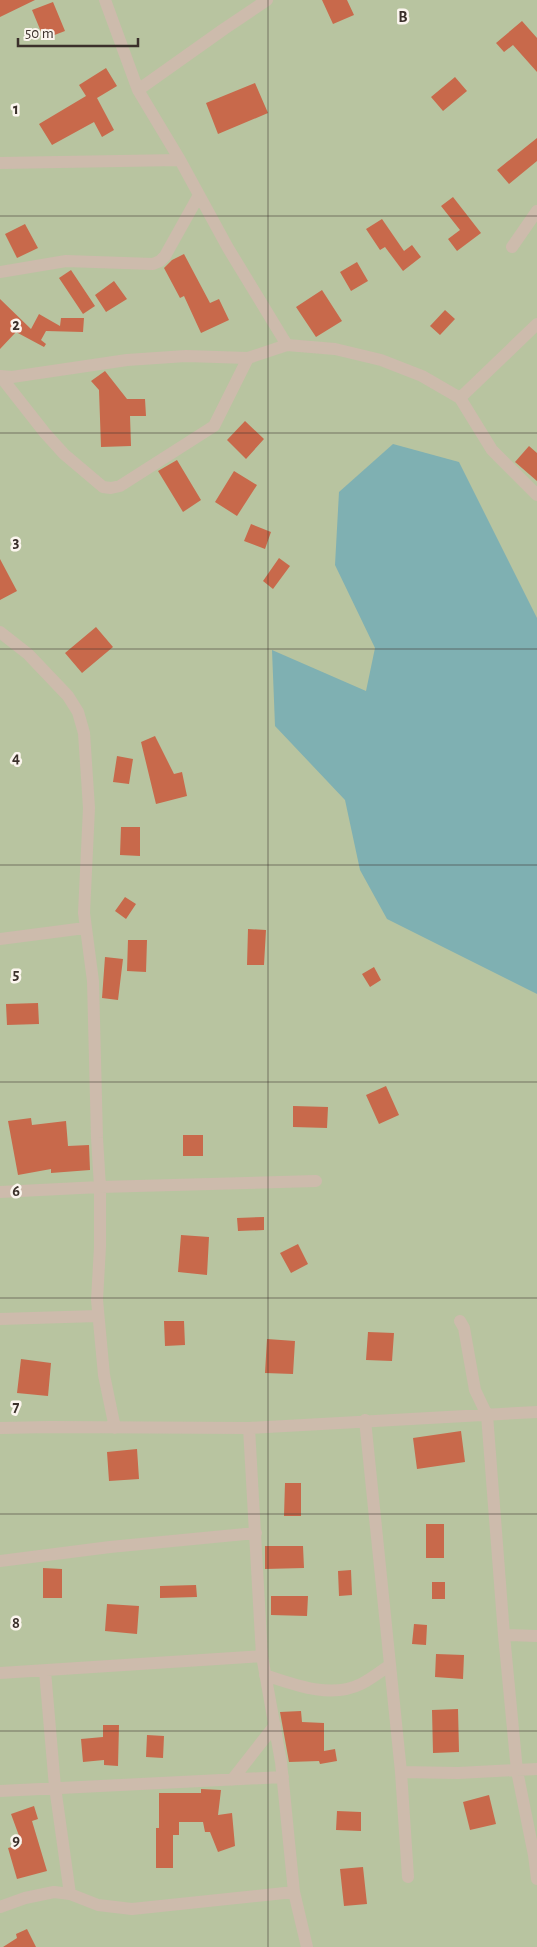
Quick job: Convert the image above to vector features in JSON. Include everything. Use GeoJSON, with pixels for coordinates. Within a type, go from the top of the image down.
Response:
{"type":"FeatureCollection","features":[{"type":"Feature","properties":{"kind":"street"},"geometry":{"type":"LineString","coordinates":[[105,0],[138,90],[180,160],[228,248],[287,345]]}},
{"type":"Feature","properties":{"kind":"street"},"geometry":{"type":"LineString","coordinates":[[138,90],[224,28],[267,0]]}},
{"type":"Feature","properties":{"kind":"street"},"geometry":{"type":"LineString","coordinates":[[0,163],[180,160]]}},
{"type":"Feature","properties":{"kind":"street"},"geometry":{"type":"LineString","coordinates":[[0,272],[66,261],[153,264],[165,256],[199,195]]}},
{"type":"Feature","properties":{"kind":"street"},"geometry":{"type":"LineString","coordinates":[[512,247],[537,211]]}},
{"type":"Feature","properties":{"kind":"street"},"geometry":{"type":"LineString","coordinates":[[460,398],[537,324]]}},
{"type":"Feature","properties":{"kind":"street"},"geometry":{"type":"LineString","coordinates":[[0,376],[12,377],[127,360],[186,356],[248,358],[287,345],[335,349],[382,360],[422,376],[460,398],[492,450],[537,495]]}},
{"type":"Feature","properties":{"kind":"street"},"geometry":{"type":"LineString","coordinates":[[0,376],[44,433],[64,454],[103,486],[111,488],[120,486],[214,426],[248,358]]}},
{"type":"Feature","properties":{"kind":"street"},"geometry":{"type":"LineString","coordinates":[[0,632],[28,654],[68,696],[78,712],[84,734],[89,808],[84,913],[93,981],[100,1187],[98,1316],[104,1375],[115,1428]]}},
{"type":"Feature","properties":{"kind":"street"},"geometry":{"type":"LineString","coordinates":[[0,939],[85,928]]}},
{"type":"Feature","properties":{"kind":"street"},"geometry":{"type":"LineString","coordinates":[[0,1192],[100,1187],[316,1181]]}},
{"type":"Feature","properties":{"kind":"street"},"geometry":{"type":"LineString","coordinates":[[0,1319],[98,1316]]}},
{"type":"Feature","properties":{"kind":"street"},"geometry":{"type":"LineString","coordinates":[[460,1320],[464,1328],[475,1390],[487,1415],[504,1635],[517,1771],[536,1856],[537,1878]]}},
{"type":"Feature","properties":{"kind":"street"},"geometry":{"type":"LineString","coordinates":[[0,1428],[249,1428],[537,1412]]}},
{"type":"Feature","properties":{"kind":"street"},"geometry":{"type":"LineString","coordinates":[[366,1420],[401,1772],[408,1878]]}},
{"type":"Feature","properties":{"kind":"street"},"geometry":{"type":"LineString","coordinates":[[249,1428],[262,1656],[283,1777],[294,1892],[308,1947]]}},
{"type":"Feature","properties":{"kind":"street"},"geometry":{"type":"LineString","coordinates":[[0,1561],[110,1547],[256,1533]]}},
{"type":"Feature","properties":{"kind":"street"},"geometry":{"type":"LineString","coordinates":[[504,1635],[537,1636]]}},
{"type":"Feature","properties":{"kind":"street"},"geometry":{"type":"LineString","coordinates":[[0,1673],[262,1656]]}},
{"type":"Feature","properties":{"kind":"street"},"geometry":{"type":"LineString","coordinates":[[266,1675],[298,1686],[338,1690],[361,1684],[390,1665]]}},
{"type":"Feature","properties":{"kind":"street"},"geometry":{"type":"LineString","coordinates":[[45,1671],[55,1787],[70,1894]]}},
{"type":"Feature","properties":{"kind":"street"},"geometry":{"type":"LineString","coordinates":[[232,1780],[275,1725]]}},
{"type":"Feature","properties":{"kind":"street"},"geometry":{"type":"LineString","coordinates":[[401,1772],[458,1773],[537,1769]]}},
{"type":"Feature","properties":{"kind":"street"},"geometry":{"type":"LineString","coordinates":[[0,1791],[283,1777]]}},
{"type":"Feature","properties":{"kind":"street"},"geometry":{"type":"LineString","coordinates":[[0,1907],[26,1898],[54,1892],[70,1894],[98,1905],[132,1909],[294,1892]]}},
{"type":"Feature","properties":{"kind":"green space"},"geometry":{"type":"Polygon","coordinates":[[[0,0],[537,0],[537,1947],[0,1947],[0,0]]]}},
{"type":"Feature","properties":{"kind":"water"},"geometry":{"type":"Polygon","coordinates":[[[393,444],[459,462],[537,618],[537,994],[387,919],[360,870],[345,800],[275,726],[272,650],[366,691],[375,648],[335,565],[339,492],[393,444]]]}},
{"type":"Feature","properties":{"kind":"building"},"geometry":{"type":"Polygon","coordinates":[[[0,0],[35,0],[0,17],[0,0]]]}},
{"type":"Feature","properties":{"kind":"building"},"geometry":{"type":"Polygon","coordinates":[[[322,0],[347,0],[354,15],[333,24],[322,0]]]}},
{"type":"Feature","properties":{"kind":"building"},"geometry":{"type":"Polygon","coordinates":[[[53,2],[65,31],[44,39],[32,10],[53,2]]]}},
{"type":"Feature","properties":{"kind":"building"},"geometry":{"type":"Polygon","coordinates":[[[522,21],[537,38],[537,72],[513,45],[504,52],[496,43],[522,21]]]}},
{"type":"Feature","properties":{"kind":"building"},"geometry":{"type":"Polygon","coordinates":[[[106,68],[117,86],[97,98],[114,130],[102,137],[94,122],[52,145],[39,124],[86,96],[79,85],[106,68]]]}},
{"type":"Feature","properties":{"kind":"building"},"geometry":{"type":"Polygon","coordinates":[[[455,77],[467,91],[443,111],[431,97],[455,77]]]}},
{"type":"Feature","properties":{"kind":"building"},"geometry":{"type":"Polygon","coordinates":[[[255,83],[268,113],[218,134],[206,103],[255,83]]]}},
{"type":"Feature","properties":{"kind":"building"},"geometry":{"type":"Polygon","coordinates":[[[537,138],[537,161],[509,184],[497,170],[537,138]]]}},
{"type":"Feature","properties":{"kind":"building"},"geometry":{"type":"Polygon","coordinates":[[[453,197],[481,233],[457,251],[448,239],[460,230],[441,206],[453,197]]]}},
{"type":"Feature","properties":{"kind":"building"},"geometry":{"type":"Polygon","coordinates":[[[382,219],[404,251],[412,245],[421,257],[403,271],[385,247],[380,250],[366,229],[382,219]]]}},
{"type":"Feature","properties":{"kind":"building"},"geometry":{"type":"Polygon","coordinates":[[[25,224],[38,248],[17,258],[5,234],[25,224]]]}},
{"type":"Feature","properties":{"kind":"building"},"geometry":{"type":"Polygon","coordinates":[[[184,254],[210,303],[219,299],[229,320],[201,333],[184,296],[180,298],[164,268],[172,260],[184,254]]]}},
{"type":"Feature","properties":{"kind":"building"},"geometry":{"type":"Polygon","coordinates":[[[357,262],[368,281],[351,291],[340,272],[357,262]]]}},
{"type":"Feature","properties":{"kind":"building"},"geometry":{"type":"Polygon","coordinates":[[[71,270],[95,306],[83,314],[59,278],[71,270]]]}},
{"type":"Feature","properties":{"kind":"building"},"geometry":{"type":"Polygon","coordinates":[[[114,281],[127,299],[106,312],[95,295],[114,281]]]}},
{"type":"Feature","properties":{"kind":"building"},"geometry":{"type":"Polygon","coordinates":[[[322,290],[342,321],[316,337],[296,307],[322,290]]]}},
{"type":"Feature","properties":{"kind":"building"},"geometry":{"type":"Polygon","coordinates":[[[0,299],[31,329],[39,314],[60,326],[61,318],[84,318],[83,332],[46,331],[41,340],[46,344],[44,347],[16,332],[0,349],[0,299]]]}},
{"type":"Feature","properties":{"kind":"building"},"geometry":{"type":"Polygon","coordinates":[[[445,310],[455,319],[440,335],[430,326],[445,310]]]}},
{"type":"Feature","properties":{"kind":"building"},"geometry":{"type":"Polygon","coordinates":[[[105,371],[127,399],[145,399],[146,416],[130,416],[131,446],[101,447],[99,390],[91,381],[105,371]]]}},
{"type":"Feature","properties":{"kind":"building"},"geometry":{"type":"Polygon","coordinates":[[[245,421],[264,439],[246,459],[227,440],[245,421]]]}},
{"type":"Feature","properties":{"kind":"building"},"geometry":{"type":"Polygon","coordinates":[[[529,446],[537,453],[537,481],[515,462],[529,446]]]}},
{"type":"Feature","properties":{"kind":"building"},"geometry":{"type":"Polygon","coordinates":[[[177,460],[201,500],[183,512],[158,471],[177,460]]]}},
{"type":"Feature","properties":{"kind":"building"},"geometry":{"type":"Polygon","coordinates":[[[234,471],[257,485],[237,516],[215,502],[234,471]]]}},
{"type":"Feature","properties":{"kind":"building"},"geometry":{"type":"Polygon","coordinates":[[[251,524],[271,532],[265,549],[244,541],[251,524]]]}},
{"type":"Feature","properties":{"kind":"building"},"geometry":{"type":"Polygon","coordinates":[[[279,558],[290,566],[273,589],[263,581],[279,558]]]}},
{"type":"Feature","properties":{"kind":"building"},"geometry":{"type":"Polygon","coordinates":[[[0,559],[17,591],[0,600],[0,559]]]}},
{"type":"Feature","properties":{"kind":"building"},"geometry":{"type":"Polygon","coordinates":[[[96,627],[113,647],[82,673],[65,653],[96,627]]]}},
{"type":"Feature","properties":{"kind":"building"},"geometry":{"type":"Polygon","coordinates":[[[155,736],[174,774],[182,772],[187,796],[156,804],[141,742],[155,736]]]}},
{"type":"Feature","properties":{"kind":"building"},"geometry":{"type":"Polygon","coordinates":[[[117,756],[133,759],[129,784],[113,782],[117,756]]]}},
{"type":"Feature","properties":{"kind":"building"},"geometry":{"type":"Polygon","coordinates":[[[121,827],[140,827],[140,856],[120,855],[121,827]]]}},
{"type":"Feature","properties":{"kind":"building"},"geometry":{"type":"Polygon","coordinates":[[[125,897],[136,904],[126,919],[115,911],[125,897]]]}},
{"type":"Feature","properties":{"kind":"building"},"geometry":{"type":"Polygon","coordinates":[[[248,929],[266,930],[264,965],[247,965],[248,929]]]}},
{"type":"Feature","properties":{"kind":"building"},"geometry":{"type":"Polygon","coordinates":[[[128,940],[147,940],[146,972],[127,971],[128,940]]]}},
{"type":"Feature","properties":{"kind":"building"},"geometry":{"type":"Polygon","coordinates":[[[105,957],[123,959],[118,1000],[102,998],[105,957]]]}},
{"type":"Feature","properties":{"kind":"building"},"geometry":{"type":"Polygon","coordinates":[[[374,967],[381,980],[370,987],[362,974],[374,967]]]}},
{"type":"Feature","properties":{"kind":"building"},"geometry":{"type":"Polygon","coordinates":[[[38,1003],[39,1024],[7,1025],[6,1004],[38,1003]]]}},
{"type":"Feature","properties":{"kind":"building"},"geometry":{"type":"Polygon","coordinates":[[[386,1086],[399,1115],[379,1124],[366,1095],[386,1086]]]}},
{"type":"Feature","properties":{"kind":"building"},"geometry":{"type":"Polygon","coordinates":[[[293,1106],[328,1107],[327,1128],[293,1127],[293,1106]]]}},
{"type":"Feature","properties":{"kind":"building"},"geometry":{"type":"Polygon","coordinates":[[[31,1118],[32,1125],[66,1121],[68,1146],[89,1145],[90,1170],[51,1173],[51,1169],[18,1175],[8,1121],[31,1118]]]}},
{"type":"Feature","properties":{"kind":"building"},"geometry":{"type":"Polygon","coordinates":[[[183,1135],[203,1135],[203,1156],[183,1156],[183,1135]]]}},
{"type":"Feature","properties":{"kind":"building"},"geometry":{"type":"Polygon","coordinates":[[[264,1217],[264,1230],[238,1231],[237,1218],[264,1217]]]}},
{"type":"Feature","properties":{"kind":"building"},"geometry":{"type":"Polygon","coordinates":[[[181,1235],[209,1237],[207,1275],[178,1272],[181,1235]]]}},
{"type":"Feature","properties":{"kind":"building"},"geometry":{"type":"Polygon","coordinates":[[[298,1244],[308,1264],[291,1273],[280,1253],[298,1244]]]}},
{"type":"Feature","properties":{"kind":"building"},"geometry":{"type":"Polygon","coordinates":[[[164,1321],[184,1321],[185,1345],[165,1346],[164,1321]]]}},
{"type":"Feature","properties":{"kind":"building"},"geometry":{"type":"Polygon","coordinates":[[[368,1332],[394,1333],[392,1361],[366,1360],[368,1332]]]}},
{"type":"Feature","properties":{"kind":"building"},"geometry":{"type":"Polygon","coordinates":[[[267,1339],[295,1341],[293,1374],[265,1373],[267,1339]]]}},
{"type":"Feature","properties":{"kind":"building"},"geometry":{"type":"Polygon","coordinates":[[[21,1359],[51,1363],[48,1396],[17,1393],[21,1359]]]}},
{"type":"Feature","properties":{"kind":"building"},"geometry":{"type":"Polygon","coordinates":[[[461,1431],[465,1462],[417,1469],[413,1438],[461,1431]]]}},
{"type":"Feature","properties":{"kind":"building"},"geometry":{"type":"Polygon","coordinates":[[[137,1449],[139,1479],[109,1481],[107,1452],[137,1449]]]}},
{"type":"Feature","properties":{"kind":"building"},"geometry":{"type":"Polygon","coordinates":[[[285,1483],[301,1483],[301,1516],[284,1516],[285,1483]]]}},
{"type":"Feature","properties":{"kind":"building"},"geometry":{"type":"Polygon","coordinates":[[[426,1524],[444,1524],[444,1558],[426,1558],[426,1524]]]}},
{"type":"Feature","properties":{"kind":"building"},"geometry":{"type":"Polygon","coordinates":[[[265,1546],[303,1546],[304,1568],[265,1569],[265,1546]]]}},
{"type":"Feature","properties":{"kind":"building"},"geometry":{"type":"Polygon","coordinates":[[[43,1568],[62,1569],[62,1598],[43,1598],[43,1568]]]}},
{"type":"Feature","properties":{"kind":"building"},"geometry":{"type":"Polygon","coordinates":[[[351,1570],[352,1595],[339,1596],[338,1571],[351,1570]]]}},
{"type":"Feature","properties":{"kind":"building"},"geometry":{"type":"Polygon","coordinates":[[[432,1582],[445,1582],[445,1599],[432,1599],[432,1582]]]}},
{"type":"Feature","properties":{"kind":"building"},"geometry":{"type":"Polygon","coordinates":[[[196,1585],[197,1597],[160,1598],[160,1586],[196,1585]]]}},
{"type":"Feature","properties":{"kind":"building"},"geometry":{"type":"Polygon","coordinates":[[[271,1596],[308,1596],[307,1616],[271,1615],[271,1596]]]}},
{"type":"Feature","properties":{"kind":"building"},"geometry":{"type":"Polygon","coordinates":[[[107,1604],[139,1606],[137,1634],[105,1631],[107,1604]]]}},
{"type":"Feature","properties":{"kind":"building"},"geometry":{"type":"Polygon","coordinates":[[[414,1624],[427,1625],[426,1645],[412,1644],[414,1624]]]}},
{"type":"Feature","properties":{"kind":"building"},"geometry":{"type":"Polygon","coordinates":[[[436,1654],[464,1655],[463,1679],[435,1677],[436,1654]]]}},
{"type":"Feature","properties":{"kind":"building"},"geometry":{"type":"Polygon","coordinates":[[[458,1709],[459,1752],[433,1753],[432,1710],[458,1709]]]}},
{"type":"Feature","properties":{"kind":"building"},"geometry":{"type":"Polygon","coordinates":[[[301,1711],[302,1722],[324,1723],[324,1751],[335,1749],[337,1761],[320,1764],[319,1761],[289,1762],[280,1712],[301,1711]]]}},
{"type":"Feature","properties":{"kind":"building"},"geometry":{"type":"Polygon","coordinates":[[[103,1725],[119,1725],[118,1766],[104,1765],[104,1760],[83,1762],[81,1739],[103,1737],[103,1725]]]}},
{"type":"Feature","properties":{"kind":"building"},"geometry":{"type":"Polygon","coordinates":[[[147,1735],[164,1736],[163,1758],[146,1757],[147,1735]]]}},
{"type":"Feature","properties":{"kind":"building"},"geometry":{"type":"Polygon","coordinates":[[[201,1789],[221,1790],[218,1815],[232,1813],[235,1846],[218,1852],[210,1832],[205,1832],[203,1822],[179,1822],[179,1835],[173,1835],[173,1868],[156,1868],[156,1828],[159,1828],[159,1793],[201,1793],[201,1789]]]}},
{"type":"Feature","properties":{"kind":"building"},"geometry":{"type":"Polygon","coordinates":[[[489,1795],[496,1824],[470,1830],[463,1802],[489,1795]]]}},
{"type":"Feature","properties":{"kind":"building"},"geometry":{"type":"Polygon","coordinates":[[[34,1806],[38,1819],[32,1821],[47,1871],[17,1879],[8,1848],[22,1844],[11,1814],[34,1806]]]}},
{"type":"Feature","properties":{"kind":"building"},"geometry":{"type":"Polygon","coordinates":[[[337,1811],[361,1812],[361,1831],[336,1830],[337,1811]]]}},
{"type":"Feature","properties":{"kind":"building"},"geometry":{"type":"Polygon","coordinates":[[[363,1867],[367,1904],[344,1906],[340,1869],[363,1867]]]}},
{"type":"Feature","properties":{"kind":"building"},"geometry":{"type":"Polygon","coordinates":[[[27,1929],[36,1947],[3,1947],[17,1938],[16,1934],[27,1929]]]}}]}
